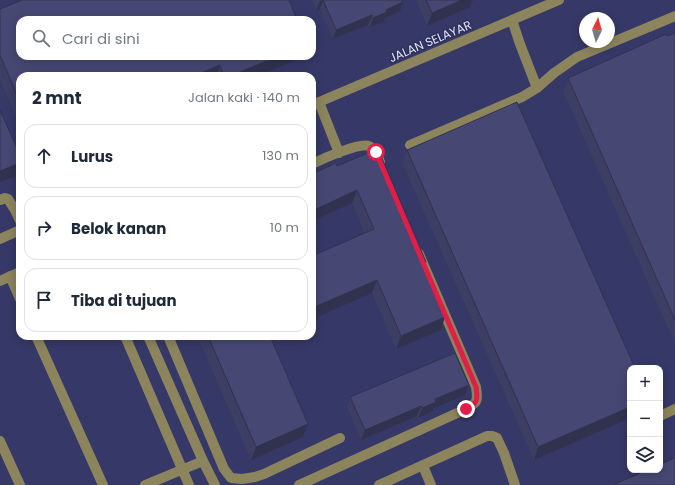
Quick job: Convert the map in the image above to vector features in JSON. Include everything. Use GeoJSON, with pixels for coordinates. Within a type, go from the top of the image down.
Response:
{"type":"FeatureCollection","features":[{"type":"Feature","properties":{"kind":"street","name":"JALAN SELAYAR"},"geometry":{"type":"LineString","coordinates":[[316,104],[559,0]]}},
{"type":"Feature","properties":{"kind":"street"},"geometry":{"type":"LineString","coordinates":[[410,145],[522,97],[537,88],[554,73],[577,57],[675,16]]}},
{"type":"Feature","properties":{"kind":"street"},"geometry":{"type":"LineString","coordinates":[[512,20],[537,88]]}},
{"type":"Feature","properties":{"kind":"street"},"geometry":{"type":"LineString","coordinates":[[316,104],[339,152]]}},
{"type":"Feature","properties":{"kind":"street"},"geometry":{"type":"LineString","coordinates":[[316,162],[339,152],[363,145],[369,146],[376,152],[385,174]]}},
{"type":"Feature","properties":{"kind":"street"},"geometry":{"type":"LineString","coordinates":[[0,200],[5,198],[8,199],[16,212]]}},
{"type":"Feature","properties":{"kind":"street"},"geometry":{"type":"LineString","coordinates":[[0,239],[16,232]]}},
{"type":"Feature","properties":{"kind":"street"},"geometry":{"type":"LineString","coordinates":[[299,485],[466,409],[476,402],[476,387],[416,248]]}},
{"type":"Feature","properties":{"kind":"street"},"geometry":{"type":"LineString","coordinates":[[0,281],[16,274]]}},
{"type":"Feature","properties":{"kind":"street"},"geometry":{"type":"LineString","coordinates":[[10,276],[16,290]]}},
{"type":"Feature","properties":{"kind":"street"},"geometry":{"type":"LineString","coordinates":[[38,340],[103,485]]}},
{"type":"Feature","properties":{"kind":"street"},"geometry":{"type":"LineString","coordinates":[[128,340],[189,485]]}},
{"type":"Feature","properties":{"kind":"street"},"geometry":{"type":"LineString","coordinates":[[150,340],[203,462],[215,485]]}},
{"type":"Feature","properties":{"kind":"street"},"geometry":{"type":"LineString","coordinates":[[170,340],[224,469],[231,478],[242,479],[264,474],[340,438]]}},
{"type":"Feature","properties":{"kind":"street"},"geometry":{"type":"LineString","coordinates":[[663,415],[675,409]]}},
{"type":"Feature","properties":{"kind":"street"},"geometry":{"type":"LineString","coordinates":[[378,485],[487,436],[497,438],[515,485]]}},
{"type":"Feature","properties":{"kind":"street"},"geometry":{"type":"LineString","coordinates":[[0,441],[20,485]]}},
{"type":"Feature","properties":{"kind":"street"},"geometry":{"type":"LineString","coordinates":[[145,485],[203,462]]}},
{"type":"Feature","properties":{"kind":"street"},"geometry":{"type":"LineString","coordinates":[[423,466],[431,485]]}},
{"type":"Feature","properties":{"kind":"shaded area"},"geometry":{"type":"Polygon","coordinates":[[[0,0],[675,0],[675,485],[0,485],[0,0]]]}},
{"type":"Feature","properties":{"kind":"building"},"geometry":{"type":"Polygon","coordinates":[[[22,0],[289,0],[295,16],[16,16],[16,60],[269,60],[240,72],[223,72],[220,65],[203,72],[16,72],[16,93],[0,55],[0,9],[22,0]]]}},
{"type":"Feature","properties":{"kind":"building"},"geometry":{"type":"Polygon","coordinates":[[[323,0],[402,0],[403,2],[386,10],[387,12],[373,18],[372,15],[336,30],[323,0]]]}},
{"type":"Feature","properties":{"kind":"building"},"geometry":{"type":"Polygon","coordinates":[[[426,0],[462,0],[432,13],[426,0]]]}},
{"type":"Feature","properties":{"kind":"building"},"geometry":{"type":"Polygon","coordinates":[[[675,33],[675,320],[568,78],[666,34],[667,36],[675,33]]]}},
{"type":"Feature","properties":{"kind":"building"},"geometry":{"type":"Polygon","coordinates":[[[517,102],[634,365],[627,365],[627,408],[538,447],[407,150],[517,102]]]}},
{"type":"Feature","properties":{"kind":"building"},"geometry":{"type":"Polygon","coordinates":[[[0,110],[16,146],[16,165],[0,171],[0,110]]]}},
{"type":"Feature","properties":{"kind":"building"},"geometry":{"type":"Polygon","coordinates":[[[378,149],[426,262],[422,263],[445,317],[401,336],[377,280],[316,306],[316,254],[374,229],[357,190],[316,209],[316,172],[336,163],[337,166],[378,149]]]}},
{"type":"Feature","properties":{"kind":"building"},"geometry":{"type":"Polygon","coordinates":[[[210,340],[272,340],[308,424],[256,447],[210,340]]]}},
{"type":"Feature","properties":{"kind":"building"},"geometry":{"type":"Polygon","coordinates":[[[455,353],[469,385],[435,399],[436,402],[422,408],[421,406],[365,430],[350,397],[455,353]]]}},
{"type":"Feature","properties":{"kind":"building"},"geometry":{"type":"Polygon","coordinates":[[[675,458],[675,485],[613,485],[640,473],[663,473],[663,463],[675,458]]]}},
{"type":"Feature","properties":{"kind":"route"},"geometry":{"type":"LineString","coordinates":[[376,152],[476,387],[476,402],[466,409]]}}]}
